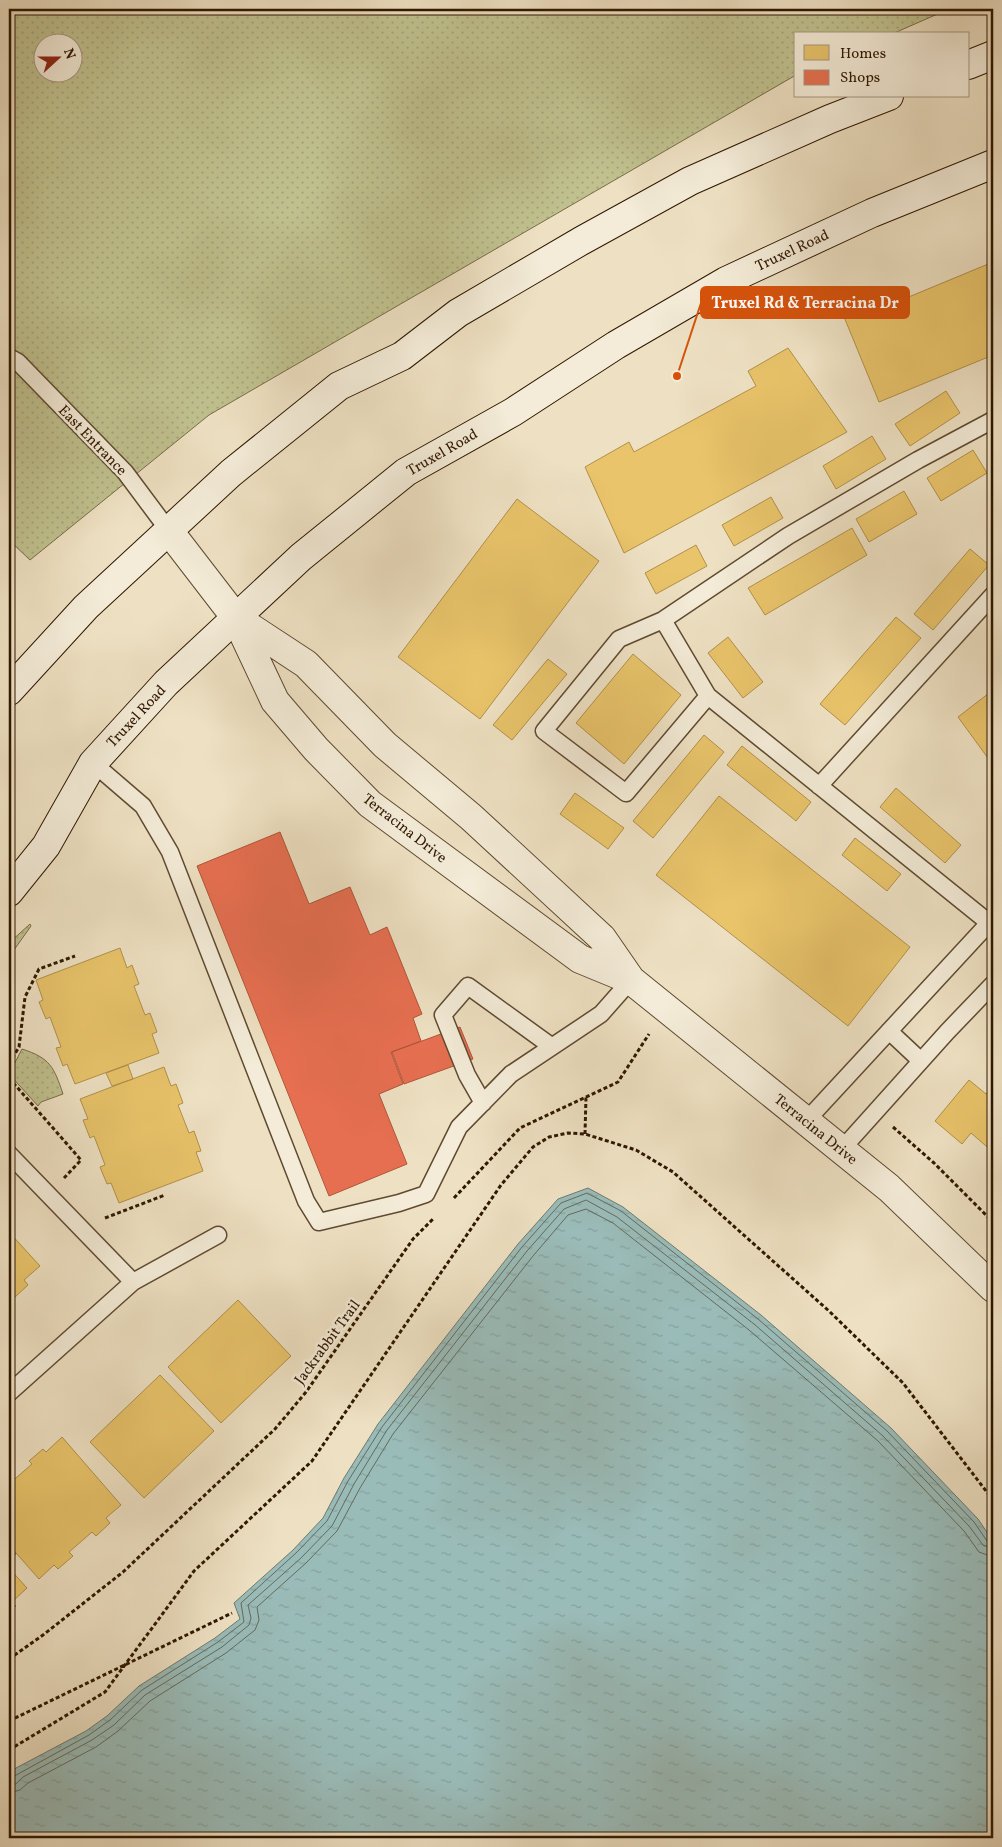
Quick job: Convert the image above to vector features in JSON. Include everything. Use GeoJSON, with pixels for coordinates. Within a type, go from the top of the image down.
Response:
{"type":"FeatureCollection","features":[{"type":"Feature","properties":{"kind":"main road"},"geometry":{"type":"LineString","coordinates":[[970,64],[993,55]]}},
{"type":"Feature","properties":{"kind":"main road"},"geometry":{"type":"LineString","coordinates":[[9,691],[86,607],[169,530],[231,473],[339,386],[402,356],[458,313],[581,241],[690,181],[830,119],[884,98]]}},
{"type":"Feature","properties":{"kind":"main road","name":"Truxel Road"},"geometry":{"type":"LineString","coordinates":[[9,892],[46,846],[93,763],[166,683],[301,557],[406,472],[514,412],[616,345],[726,281],[872,214],[993,164]]}},
{"type":"Feature","properties":{"kind":"main road","name":"Terracina Drive"},"geometry":{"type":"LineString","coordinates":[[169,530],[236,618],[275,701],[316,749],[370,804],[580,959],[631,980],[889,1188],[993,1288]]}},
{"type":"Feature","properties":{"kind":"main road","name":"Terracina Drive"},"geometry":{"type":"LineString","coordinates":[[236,618],[306,664],[385,746],[471,817],[602,938],[631,980]]}},
{"type":"Feature","properties":{"kind":"lane","name":"East Entrance"},"geometry":{"type":"LineString","coordinates":[[9,357],[18,362],[125,472],[169,530]]}},
{"type":"Feature","properties":{"kind":"lane"},"geometry":{"type":"LineString","coordinates":[[708,696],[626,793],[544,731],[619,639],[663,620],[788,536],[918,460],[993,420]]}},
{"type":"Feature","properties":{"kind":"lane"},"geometry":{"type":"LineString","coordinates":[[820,786],[993,595]]}},
{"type":"Feature","properties":{"kind":"lane"},"geometry":{"type":"LineString","coordinates":[[663,620],[708,696],[991,924],[889,1030],[806,1121]]}},
{"type":"Feature","properties":{"kind":"lane"},"geometry":{"type":"LineString","coordinates":[[93,763],[143,806],[170,852],[306,1201],[319,1222],[391,1205],[426,1194],[459,1127],[511,1074],[601,1014],[631,980]]}},
{"type":"Feature","properties":{"kind":"lane"},"geometry":{"type":"LineString","coordinates":[[842,1149],[993,984]]}},
{"type":"Feature","properties":{"kind":"lane"},"geometry":{"type":"LineString","coordinates":[[483,1103],[467,1075],[443,1015],[468,986],[551,1046]]}},
{"type":"Feature","properties":{"kind":"lane"},"geometry":{"type":"LineString","coordinates":[[889,1030],[922,1060]]}},
{"type":"Feature","properties":{"kind":"lane"},"geometry":{"type":"LineString","coordinates":[[9,1154],[133,1282]]}},
{"type":"Feature","properties":{"kind":"lane"},"geometry":{"type":"LineString","coordinates":[[9,1393],[133,1282],[218,1235]]}},
{"type":"Feature","properties":{"kind":"path"},"geometry":{"type":"LineString","coordinates":[[9,1064],[20,1047],[25,997],[39,969],[75,956]]}},
{"type":"Feature","properties":{"kind":"path"},"geometry":{"type":"LineString","coordinates":[[447,1205],[520,1128],[618,1082],[649,1034]]}},
{"type":"Feature","properties":{"kind":"path"},"geometry":{"type":"LineString","coordinates":[[9,1078],[81,1160],[64,1176],[63,1179],[68,1185]]}},
{"type":"Feature","properties":{"kind":"path"},"geometry":{"type":"LineString","coordinates":[[585,1134],[586,1096]]}},
{"type":"Feature","properties":{"kind":"path"},"geometry":{"type":"LineString","coordinates":[[876,1112],[934,1163],[993,1222]]}},
{"type":"Feature","properties":{"kind":"path"},"geometry":{"type":"LineString","coordinates":[[9,1750],[105,1692],[194,1571],[312,1461],[502,1185],[533,1147],[550,1137],[568,1133],[585,1134],[636,1150],[673,1172],[814,1297],[903,1383],[993,1500]]}},
{"type":"Feature","properties":{"kind":"path"},"geometry":{"type":"LineString","coordinates":[[100,1220],[166,1194]]}},
{"type":"Feature","properties":{"kind":"path","name":"Jackrabbit Trail"},"geometry":{"type":"LineString","coordinates":[[9,1660],[43,1636],[123,1572],[275,1428],[306,1392],[413,1239],[440,1212]]}},
{"type":"Feature","properties":{"kind":"path"},"geometry":{"type":"LineString","coordinates":[[9,1721],[232,1613]]}},
{"type":"Feature","properties":{"kind":"green space"},"geometry":{"type":"Polygon","coordinates":[[[9,9],[949,9],[897,32],[794,32],[794,76],[209,415],[30,560],[9,540],[9,9]]]}},
{"type":"Feature","properties":{"kind":"green space"},"geometry":{"type":"Polygon","coordinates":[[[30,924],[31,926],[9,957],[9,943],[30,924]]]}},
{"type":"Feature","properties":{"kind":"green space"},"geometry":{"type":"Polygon","coordinates":[[[22,1049],[39,1056],[50,1065],[63,1094],[41,1102],[38,1106],[9,1074],[22,1049]]]}},
{"type":"Feature","properties":{"kind":"water"},"geometry":{"type":"Polygon","coordinates":[[[588,1188],[623,1207],[761,1315],[891,1428],[978,1519],[993,1541],[993,1838],[9,1838],[9,1776],[16,1768],[86,1731],[107,1716],[139,1686],[215,1638],[240,1619],[234,1603],[293,1550],[323,1518],[344,1478],[378,1424],[518,1244],[558,1199],[588,1188]]]}},
{"type":"Feature","properties":{"kind":"building: Homes"},"geometry":{"type":"Polygon","coordinates":[[[993,262],[993,355],[879,402],[842,312],[894,290],[899,301],[993,262]]]}},
{"type":"Feature","properties":{"kind":"building: Homes"},"geometry":{"type":"Polygon","coordinates":[[[788,348],[847,432],[624,553],[585,467],[629,442],[634,452],[756,386],[748,371],[788,348]]]}},
{"type":"Feature","properties":{"kind":"building: Homes"},"geometry":{"type":"Polygon","coordinates":[[[946,391],[960,413],[910,446],[895,424],[946,391]]]}},
{"type":"Feature","properties":{"kind":"building: Homes"},"geometry":{"type":"Polygon","coordinates":[[[872,436],[886,459],[836,489],[823,466],[872,436]]]}},
{"type":"Feature","properties":{"kind":"building: Homes"},"geometry":{"type":"Polygon","coordinates":[[[973,450],[987,473],[941,501],[927,478],[973,450]]]}},
{"type":"Feature","properties":{"kind":"building: Homes"},"geometry":{"type":"Polygon","coordinates":[[[904,491],[917,514],[869,542],[856,519],[904,491]]]}},
{"type":"Feature","properties":{"kind":"building: Homes"},"geometry":{"type":"Polygon","coordinates":[[[771,497],[783,518],[734,546],[722,525],[771,497]]]}},
{"type":"Feature","properties":{"kind":"building: Homes"},"geometry":{"type":"Polygon","coordinates":[[[517,499],[599,561],[480,719],[398,657],[517,499]]]}},
{"type":"Feature","properties":{"kind":"building: Homes"},"geometry":{"type":"Polygon","coordinates":[[[993,523],[993,542],[987,526],[993,523]]]}},
{"type":"Feature","properties":{"kind":"building: Homes"},"geometry":{"type":"Polygon","coordinates":[[[852,528],[867,555],[765,615],[748,588],[852,528]]]}},
{"type":"Feature","properties":{"kind":"building: Homes"},"geometry":{"type":"Polygon","coordinates":[[[696,545],[707,566],[656,594],[645,573],[696,545]]]}},
{"type":"Feature","properties":{"kind":"building: Homes"},"geometry":{"type":"Polygon","coordinates":[[[970,549],[989,565],[933,630],[914,614],[970,549]]]}},
{"type":"Feature","properties":{"kind":"building: Homes"},"geometry":{"type":"Polygon","coordinates":[[[896,617],[921,638],[845,725],[820,704],[896,617]]]}},
{"type":"Feature","properties":{"kind":"building: Homes"},"geometry":{"type":"Polygon","coordinates":[[[728,637],[763,682],[743,698],[708,653],[728,637]]]}},
{"type":"Feature","properties":{"kind":"building: Homes"},"geometry":{"type":"Polygon","coordinates":[[[633,654],[681,695],[624,764],[576,723],[633,654]]]}},
{"type":"Feature","properties":{"kind":"building: Homes"},"geometry":{"type":"Polygon","coordinates":[[[548,659],[567,674],[512,740],[493,725],[548,659]]]}},
{"type":"Feature","properties":{"kind":"building: Homes"},"geometry":{"type":"Polygon","coordinates":[[[993,690],[993,765],[958,717],[993,690]]]}},
{"type":"Feature","properties":{"kind":"building: Homes"},"geometry":{"type":"Polygon","coordinates":[[[704,735],[724,752],[653,838],[633,821],[704,735]]]}},
{"type":"Feature","properties":{"kind":"building: Homes"},"geometry":{"type":"Polygon","coordinates":[[[742,746],[811,802],[796,821],[727,765],[742,746]]]}},
{"type":"Feature","properties":{"kind":"building: Homes"},"geometry":{"type":"Polygon","coordinates":[[[896,788],[961,845],[945,863],[880,807],[896,788]]]}},
{"type":"Feature","properties":{"kind":"building: Homes"},"geometry":{"type":"Polygon","coordinates":[[[575,793],[624,828],[608,849],[560,814],[575,793]]]}},
{"type":"Feature","properties":{"kind":"building: Homes"},"geometry":{"type":"Polygon","coordinates":[[[719,796],[910,947],[848,1026],[656,875],[719,796]]]}},
{"type":"Feature","properties":{"kind":"building: Homes"},"geometry":{"type":"Polygon","coordinates":[[[855,838],[901,874],[887,891],[842,855],[855,838]]]}},
{"type":"Feature","properties":{"kind":"building: Homes"},"geometry":{"type":"Polygon","coordinates":[[[120,948],[127,968],[132,965],[139,984],[134,986],[145,1015],[150,1013],[157,1032],[152,1034],[159,1053],[75,1084],[67,1064],[63,1066],[56,1048],[61,1047],[50,1017],[46,1019],[39,1002],[43,1000],[36,980],[120,948]]]}},
{"type":"Feature","properties":{"kind":"building: Homes"},"geometry":{"type":"Polygon","coordinates":[[[128,1065],[133,1079],[112,1086],[106,1073],[128,1065]]]}},
{"type":"Feature","properties":{"kind":"building: Homes"},"geometry":{"type":"Polygon","coordinates":[[[164,1067],[171,1086],[176,1084],[183,1103],[178,1105],[189,1133],[194,1131],[201,1151],[196,1152],[203,1171],[119,1203],[111,1183],[107,1184],[100,1167],[105,1165],[94,1136],[90,1138],[83,1120],[88,1119],[80,1099],[164,1067]]]}},
{"type":"Feature","properties":{"kind":"building: Homes"},"geometry":{"type":"Polygon","coordinates":[[[969,1080],[986,1094],[993,1085],[993,1152],[971,1133],[962,1144],[935,1121],[969,1080]]]}},
{"type":"Feature","properties":{"kind":"building: Homes"},"geometry":{"type":"Polygon","coordinates":[[[9,1232],[40,1266],[24,1280],[28,1285],[14,1298],[9,1295],[9,1232]]]}},
{"type":"Feature","properties":{"kind":"building: Homes"},"geometry":{"type":"Polygon","coordinates":[[[238,1300],[291,1356],[221,1423],[168,1367],[238,1300]]]}},
{"type":"Feature","properties":{"kind":"building: Homes"},"geometry":{"type":"Polygon","coordinates":[[[160,1375],[214,1431],[144,1498],[90,1442],[160,1375]]]}},
{"type":"Feature","properties":{"kind":"building: Homes"},"geometry":{"type":"Polygon","coordinates":[[[62,1437],[121,1505],[106,1518],[110,1523],[96,1536],[92,1532],[69,1552],[73,1556],[58,1569],[54,1565],[39,1579],[9,1545],[9,1484],[32,1464],[29,1461],[43,1449],[46,1452],[62,1437]]]}},
{"type":"Feature","properties":{"kind":"building: Homes"},"geometry":{"type":"Polygon","coordinates":[[[9,1545],[16,1554],[9,1561],[9,1545]]]}},
{"type":"Feature","properties":{"kind":"building: Homes"},"geometry":{"type":"Polygon","coordinates":[[[9,1568],[27,1588],[12,1602],[16,1606],[9,1612],[9,1568]]]}},
{"type":"Feature","properties":{"kind":"building: Shops"},"geometry":{"type":"Polygon","coordinates":[[[280,832],[309,904],[350,887],[370,935],[387,927],[422,1014],[413,1018],[421,1041],[391,1052],[403,1084],[379,1094],[407,1164],[329,1196],[197,866],[280,832]]]}},
{"type":"Feature","properties":{"kind":"building: Shops"},"geometry":{"type":"Polygon","coordinates":[[[460,1027],[473,1059],[404,1084],[392,1052],[460,1027]]]}},
{"type":"Feature","properties":{"kind":"place","name":"Truxel Rd & Terracina Dr"},"geometry":{"type":"Point","coordinates":[677,376]}}]}
